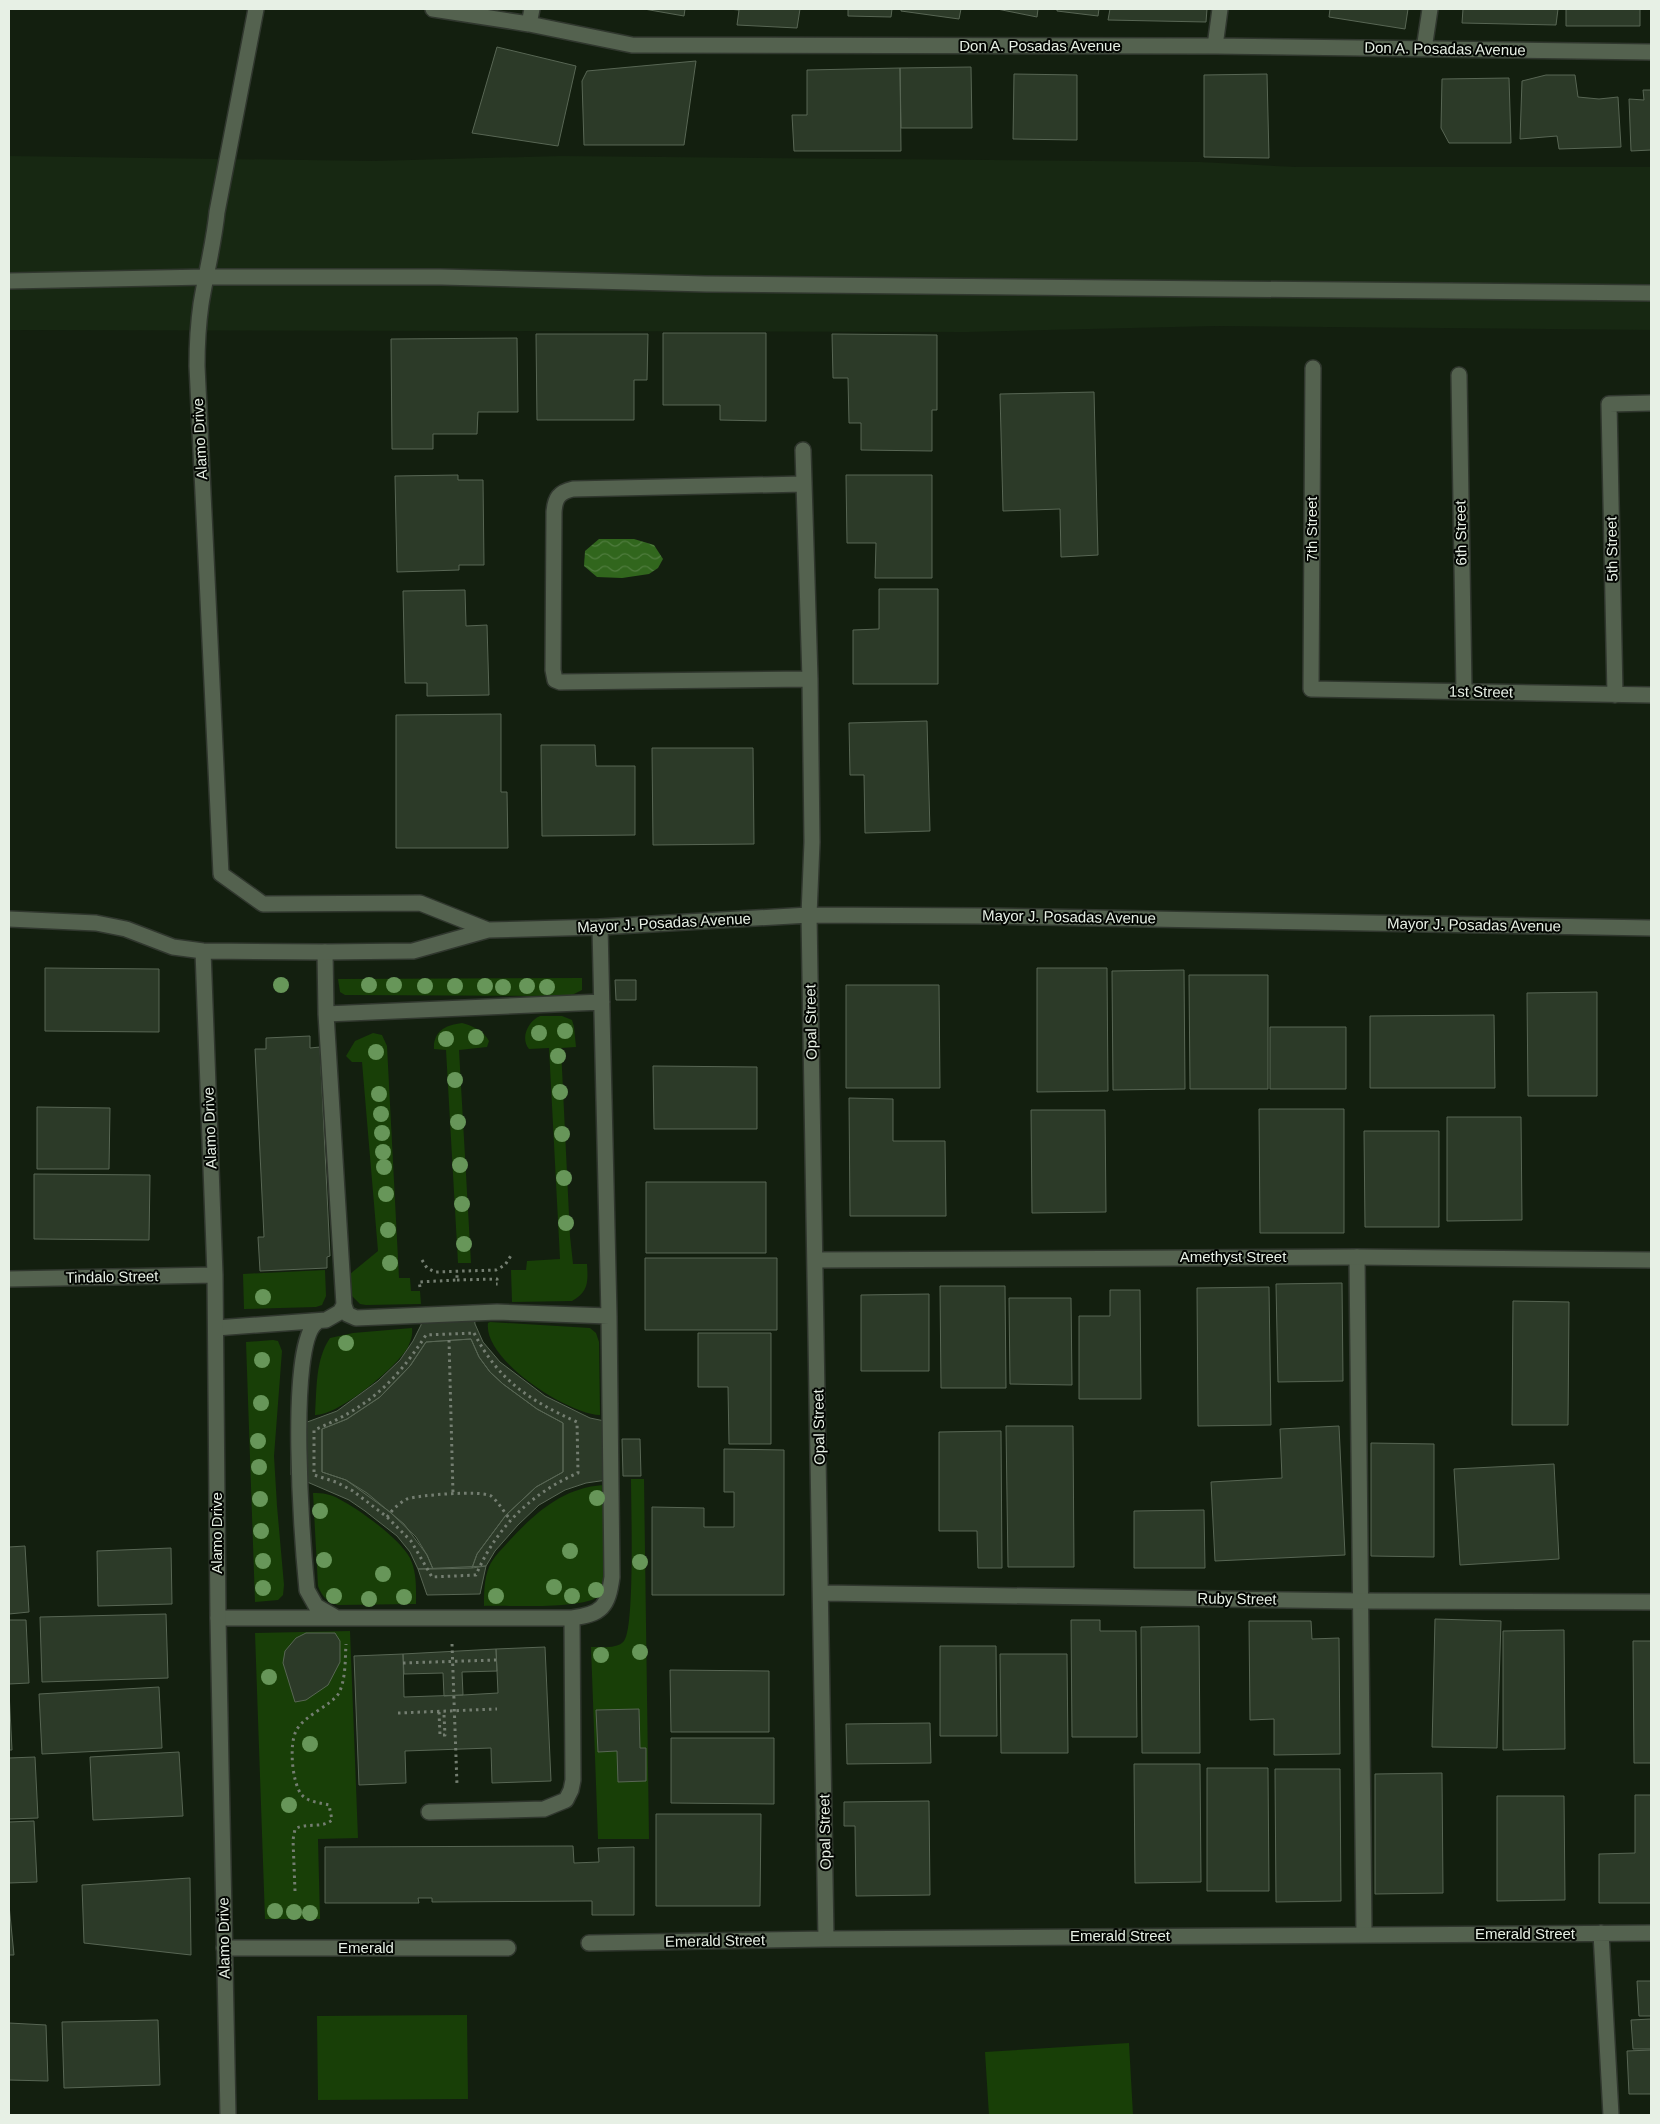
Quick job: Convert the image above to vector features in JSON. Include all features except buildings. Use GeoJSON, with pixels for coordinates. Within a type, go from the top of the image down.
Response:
{"type":"FeatureCollection","features":[{"type":"Feature","properties":{"kind":"street","name":"Alamo Drive"},"geometry":{"type":"LineString","coordinates":[[221,874],[197,336],[206,277],[256,9]]}},
{"type":"Feature","properties":{"kind":"street","name":"Don A. Posadas Avenue"},"geometry":{"type":"LineString","coordinates":[[433,9],[529,24],[632,45],[1215,46],[1651,52]]}},
{"type":"Feature","properties":{"kind":"street"},"geometry":{"type":"LineString","coordinates":[[529,24],[532,9]]}},
{"type":"Feature","properties":{"kind":"street"},"geometry":{"type":"LineString","coordinates":[[1215,46],[1220,9]]}},
{"type":"Feature","properties":{"kind":"street"},"geometry":{"type":"LineString","coordinates":[[1424,49],[1430,9]]}},
{"type":"Feature","properties":{"kind":"street"},"geometry":{"type":"LineString","coordinates":[[9,281],[206,277],[441,277],[706,284],[1651,293]]}},
{"type":"Feature","properties":{"kind":"street","name":"7th Street"},"geometry":{"type":"LineString","coordinates":[[1311,689],[1313,368]]}},
{"type":"Feature","properties":{"kind":"street","name":"6th Street"},"geometry":{"type":"LineString","coordinates":[[1458,375],[1464,691]]}},
{"type":"Feature","properties":{"kind":"street","name":"5th Street"},"geometry":{"type":"LineString","coordinates":[[1615,695],[1609,404],[1651,403]]}},
{"type":"Feature","properties":{"kind":"street","name":"Opal Street"},"geometry":{"type":"LineString","coordinates":[[803,450],[810,679],[812,842],[810,915],[826,1939]]}},
{"type":"Feature","properties":{"kind":"street"},"geometry":{"type":"LineString","coordinates":[[803,484],[573,489],[558,495],[554,512],[553,670],[555,680],[560,682],[810,679]]}},
{"type":"Feature","properties":{"kind":"street","name":"1st Street"},"geometry":{"type":"LineString","coordinates":[[1311,689],[1651,695]]}},
{"type":"Feature","properties":{"kind":"street","name":"Mayor J. Posadas Avenue"},"geometry":{"type":"LineString","coordinates":[[221,874],[263,904],[420,903],[488,930]]}},
{"type":"Feature","properties":{"kind":"street","name":"Mayor J. Posadas Avenue"},"geometry":{"type":"LineString","coordinates":[[9,919],[96,923],[126,929],[173,947],[203,951],[325,952],[414,952],[488,930],[600,927],[810,915],[985,916],[1651,928]]}},
{"type":"Feature","properties":{"kind":"street"},"geometry":{"type":"LineString","coordinates":[[218,1618],[572,1618],[602,1610],[607,1603],[611,1585],[609,1316],[600,927]]}},
{"type":"Feature","properties":{"kind":"street","name":"Alamo Drive"},"geometry":{"type":"LineString","coordinates":[[203,951],[215,1275],[218,1618],[228,2115]]}},
{"type":"Feature","properties":{"kind":"street"},"geometry":{"type":"LineString","coordinates":[[325,952],[326,1014],[344,1305],[347,1314],[356,1318],[497,1312],[609,1316]]}},
{"type":"Feature","properties":{"kind":"street"},"geometry":{"type":"LineString","coordinates":[[326,1014],[602,1002]]}},
{"type":"Feature","properties":{"kind":"street"},"geometry":{"type":"LineString","coordinates":[[1357,1256],[1364,1934]]}},
{"type":"Feature","properties":{"kind":"street","name":"Amethyst Street"},"geometry":{"type":"LineString","coordinates":[[815,1260],[1357,1256],[1651,1260]]}},
{"type":"Feature","properties":{"kind":"street","name":"Tindalo Street"},"geometry":{"type":"LineString","coordinates":[[9,1279],[215,1275]]}},
{"type":"Feature","properties":{"kind":"street"},"geometry":{"type":"LineString","coordinates":[[216,1328],[317,1322],[333,1318],[344,1305]]}},
{"type":"Feature","properties":{"kind":"street"},"geometry":{"type":"LineString","coordinates":[[317,1322],[310,1329],[301,1379],[298,1473],[307,1590],[316,1606],[341,1618]]}},
{"type":"Feature","properties":{"kind":"street","name":"Ruby Street"},"geometry":{"type":"LineString","coordinates":[[822,1593],[1362,1601],[1651,1602]]}},
{"type":"Feature","properties":{"kind":"street"},"geometry":{"type":"LineString","coordinates":[[429,1812],[544,1809],[566,1800],[571,1790],[572,1780],[572,1618]]}},
{"type":"Feature","properties":{"kind":"street"},"geometry":{"type":"LineString","coordinates":[[1601,1933],[1612,2115]]}},
{"type":"Feature","properties":{"kind":"street","name":"Emerald Street"},"geometry":{"type":"LineString","coordinates":[[589,1943],[826,1939],[1651,1933]]}},
{"type":"Feature","properties":{"kind":"street","name":"Emerald"},"geometry":{"type":"LineString","coordinates":[[224,1948],[508,1948]]}},
{"type":"Feature","properties":{"kind":"path"},"geometry":{"type":"LineString","coordinates":[[422,1260],[427,1268],[435,1272],[496,1270],[505,1265],[512,1254]]}},
{"type":"Feature","properties":{"kind":"path"},"geometry":{"type":"LineString","coordinates":[[456,1272],[457,1280]]}},
{"type":"Feature","properties":{"kind":"path"},"geometry":{"type":"LineString","coordinates":[[429,1286],[419,1287],[419,1282],[497,1279],[498,1284],[488,1284]]}},
{"type":"Feature","properties":{"kind":"path"},"geometry":{"type":"LineString","coordinates":[[474,1334],[485,1356],[505,1378],[532,1399],[578,1422],[578,1472],[556,1482],[537,1494],[511,1520],[495,1539],[476,1575],[432,1578],[411,1541],[387,1517],[353,1491],[336,1482],[314,1475],[314,1430],[348,1414],[371,1400],[411,1359],[426,1335],[474,1334]]}},
{"type":"Feature","properties":{"kind":"path"},"geometry":{"type":"LineString","coordinates":[[449,1340],[453,1494]]}},
{"type":"Feature","properties":{"kind":"path"},"geometry":{"type":"LineString","coordinates":[[387,1517],[390,1512],[406,1500],[421,1496],[484,1494],[490,1496],[511,1520]]}},
{"type":"Feature","properties":{"kind":"path"},"geometry":{"type":"LineString","coordinates":[[294,1891],[294,1840],[296,1829],[300,1826],[328,1823],[332,1820],[329,1805],[311,1801],[302,1795],[294,1778],[294,1740],[296,1730],[316,1711],[338,1695],[344,1679],[341,1618]]}},
{"type":"Feature","properties":{"kind":"path"},"geometry":{"type":"LineString","coordinates":[[452,1618],[458,1811]]}},
{"type":"Feature","properties":{"kind":"path"},"geometry":{"type":"LineString","coordinates":[[403,1663],[496,1660]]}},
{"type":"Feature","properties":{"kind":"path"},"geometry":{"type":"LineString","coordinates":[[398,1713],[498,1709]]}},
{"type":"Feature","properties":{"kind":"path"},"geometry":{"type":"LineString","coordinates":[[439,1712],[440,1734],[444,1735],[444,1715]]}},
{"type":"Feature","properties":{"kind":"shaded area"},"geometry":{"type":"Polygon","coordinates":[[[9,156],[374,161],[561,156],[1200,162],[1296,167],[1651,167],[1651,330],[1216,326],[968,332],[9,330],[9,156]]]}},
{"type":"Feature","properties":{"kind":"shaded area"},"geometry":{"type":"Polygon","coordinates":[[[582,978],[582,990],[570,996],[345,995],[340,992],[338,979],[582,978]]]}},
{"type":"Feature","properties":{"kind":"shaded area"},"geometry":{"type":"Polygon","coordinates":[[[540,1016],[562,1016],[572,1020],[574,1027],[576,1047],[561,1048],[570,1236],[573,1264],[587,1264],[587,1281],[582,1294],[572,1301],[512,1302],[511,1270],[526,1270],[527,1261],[560,1259],[549,1048],[529,1049],[525,1040],[529,1026],[540,1016]]]}},
{"type":"Feature","properties":{"kind":"shaded area"},"geometry":{"type":"Polygon","coordinates":[[[462,1023],[477,1029],[489,1041],[487,1047],[459,1050],[471,1263],[458,1263],[446,1050],[434,1049],[438,1033],[446,1027],[462,1023]]]}},
{"type":"Feature","properties":{"kind":"shaded area"},"geometry":{"type":"Polygon","coordinates":[[[373,1033],[382,1035],[387,1046],[399,1278],[410,1278],[411,1291],[420,1291],[421,1304],[366,1305],[360,1304],[352,1296],[350,1274],[378,1251],[362,1062],[352,1062],[346,1056],[355,1041],[373,1033]]]}},
{"type":"Feature","properties":{"kind":"shaded area"},"geometry":{"type":"Polygon","coordinates":[[[325,1270],[326,1296],[322,1305],[316,1307],[244,1309],[243,1274],[325,1270]]]}},
{"type":"Feature","properties":{"kind":"shaded area"},"geometry":{"type":"Polygon","coordinates":[[[488,1323],[590,1328],[596,1333],[599,1342],[600,1415],[568,1405],[549,1395],[513,1368],[499,1353],[490,1338],[488,1323]]]}},
{"type":"Feature","properties":{"kind":"shaded area"},"geometry":{"type":"Polygon","coordinates":[[[412,1328],[412,1338],[408,1347],[402,1356],[380,1378],[338,1408],[315,1415],[319,1365],[330,1338],[353,1333],[412,1328]]]}},
{"type":"Feature","properties":{"kind":"shaded area"},"geometry":{"type":"Polygon","coordinates":[[[278,1341],[282,1351],[274,1456],[284,1585],[283,1595],[278,1600],[255,1602],[246,1342],[278,1341]]]}},
{"type":"Feature","properties":{"kind":"shaded area"},"geometry":{"type":"Polygon","coordinates":[[[631,1479],[644,1479],[649,1839],[598,1839],[591,1647],[609,1647],[621,1644],[627,1631],[631,1591],[631,1479]]]}},
{"type":"Feature","properties":{"kind":"shaded area"},"geometry":{"type":"Polygon","coordinates":[[[603,1485],[605,1561],[602,1589],[599,1596],[590,1600],[561,1605],[484,1606],[485,1581],[489,1567],[498,1553],[520,1530],[540,1511],[563,1496],[589,1487],[603,1485]]]}},
{"type":"Feature","properties":{"kind":"shaded area"},"geometry":{"type":"Polygon","coordinates":[[[313,1493],[336,1497],[368,1517],[398,1542],[410,1558],[414,1569],[416,1604],[338,1605],[323,1596],[318,1586],[313,1493]]]}},
{"type":"Feature","properties":{"kind":"shaded area"},"geometry":{"type":"Polygon","coordinates":[[[350,1631],[358,1838],[318,1839],[320,1919],[265,1919],[255,1633],[350,1631]]]}},
{"type":"Feature","properties":{"kind":"shaded area"},"geometry":{"type":"Polygon","coordinates":[[[467,2015],[468,2099],[318,2100],[317,2016],[467,2015]]]}},
{"type":"Feature","properties":{"kind":"shaded area"},"geometry":{"type":"Polygon","coordinates":[[[1129,2043],[1133,2115],[989,2115],[985,2052],[1129,2043]]]}},
{"type":"Feature","properties":{"kind":"water"},"geometry":{"type":"Polygon","coordinates":[[[599,539],[634,539],[654,545],[663,559],[658,568],[649,574],[622,578],[597,577],[584,566],[585,551],[599,539]]]}}]}
